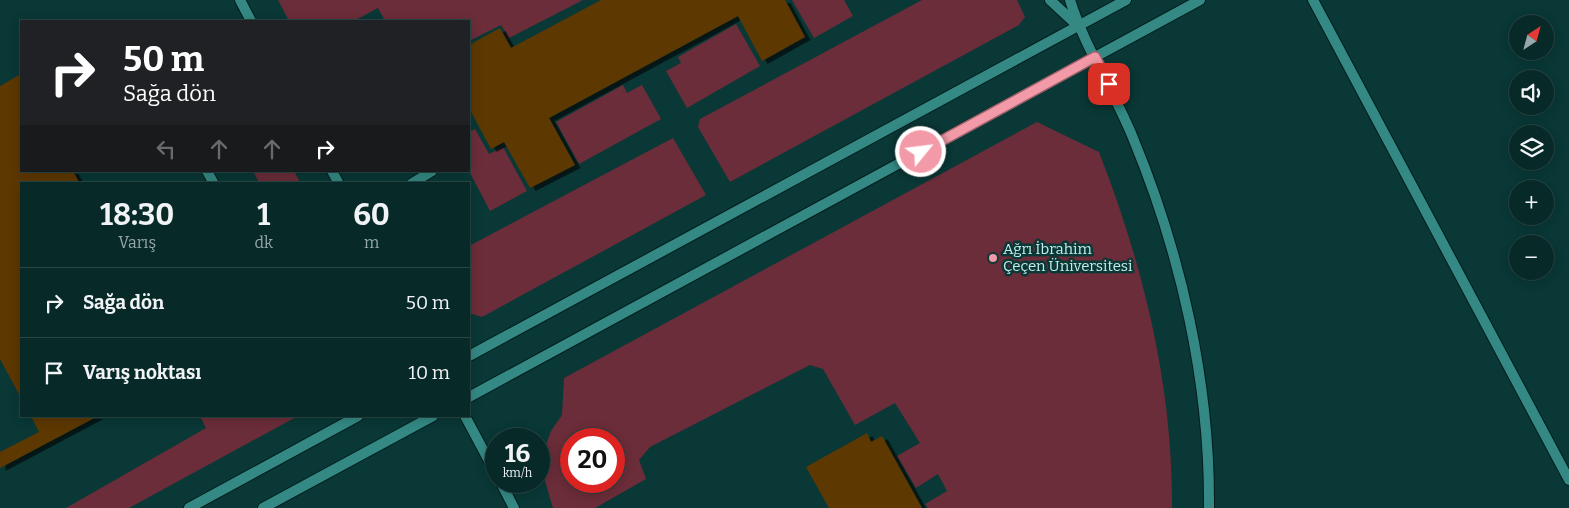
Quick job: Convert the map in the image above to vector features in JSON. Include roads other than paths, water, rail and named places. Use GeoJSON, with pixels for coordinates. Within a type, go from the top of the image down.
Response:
{"type":"FeatureCollection","features":[{"type":"Feature","properties":{"kind":"lane"},"geometry":{"type":"LineString","coordinates":[[240,0],[250,20]]}},
{"type":"Feature","properties":{"kind":"lane"},"geometry":{"type":"LineString","coordinates":[[1050,0],[1078,26]]}},
{"type":"Feature","properties":{"kind":"lane"},"geometry":{"type":"LineString","coordinates":[[1070,0],[1078,26],[1133,137],[1155,194],[1176,260],[1199,371],[1206,432],[1209,508]]}},
{"type":"Feature","properties":{"kind":"lane"},"geometry":{"type":"LineString","coordinates":[[470,355],[1126,0]]}},
{"type":"Feature","properties":{"kind":"lane"},"geometry":{"type":"LineString","coordinates":[[470,396],[1200,0]]}},
{"type":"Feature","properties":{"kind":"lane"},"geometry":{"type":"LineString","coordinates":[[1313,0],[1569,480]]}},
{"type":"Feature","properties":{"kind":"lane"},"geometry":{"type":"LineString","coordinates":[[414,182],[430,172]]}},
{"type":"Feature","properties":{"kind":"lane"},"geometry":{"type":"LineString","coordinates":[[189,508],[356,417]]}},
{"type":"Feature","properties":{"kind":"lane"},"geometry":{"type":"LineString","coordinates":[[263,508],[431,417]]}},
{"type":"Feature","properties":{"kind":"lane"},"geometry":{"type":"LineString","coordinates":[[466,417],[485,453]]}},
{"type":"Feature","properties":{"kind":"lane"},"geometry":{"type":"LineString","coordinates":[[506,493],[514,508]]}},
{"type":"Feature","properties":{"kind":"place","name":"Ağrı İbrahim Çeçen Üniversitesi"},"geometry":{"type":"Point","coordinates":[993,258]}}]}
